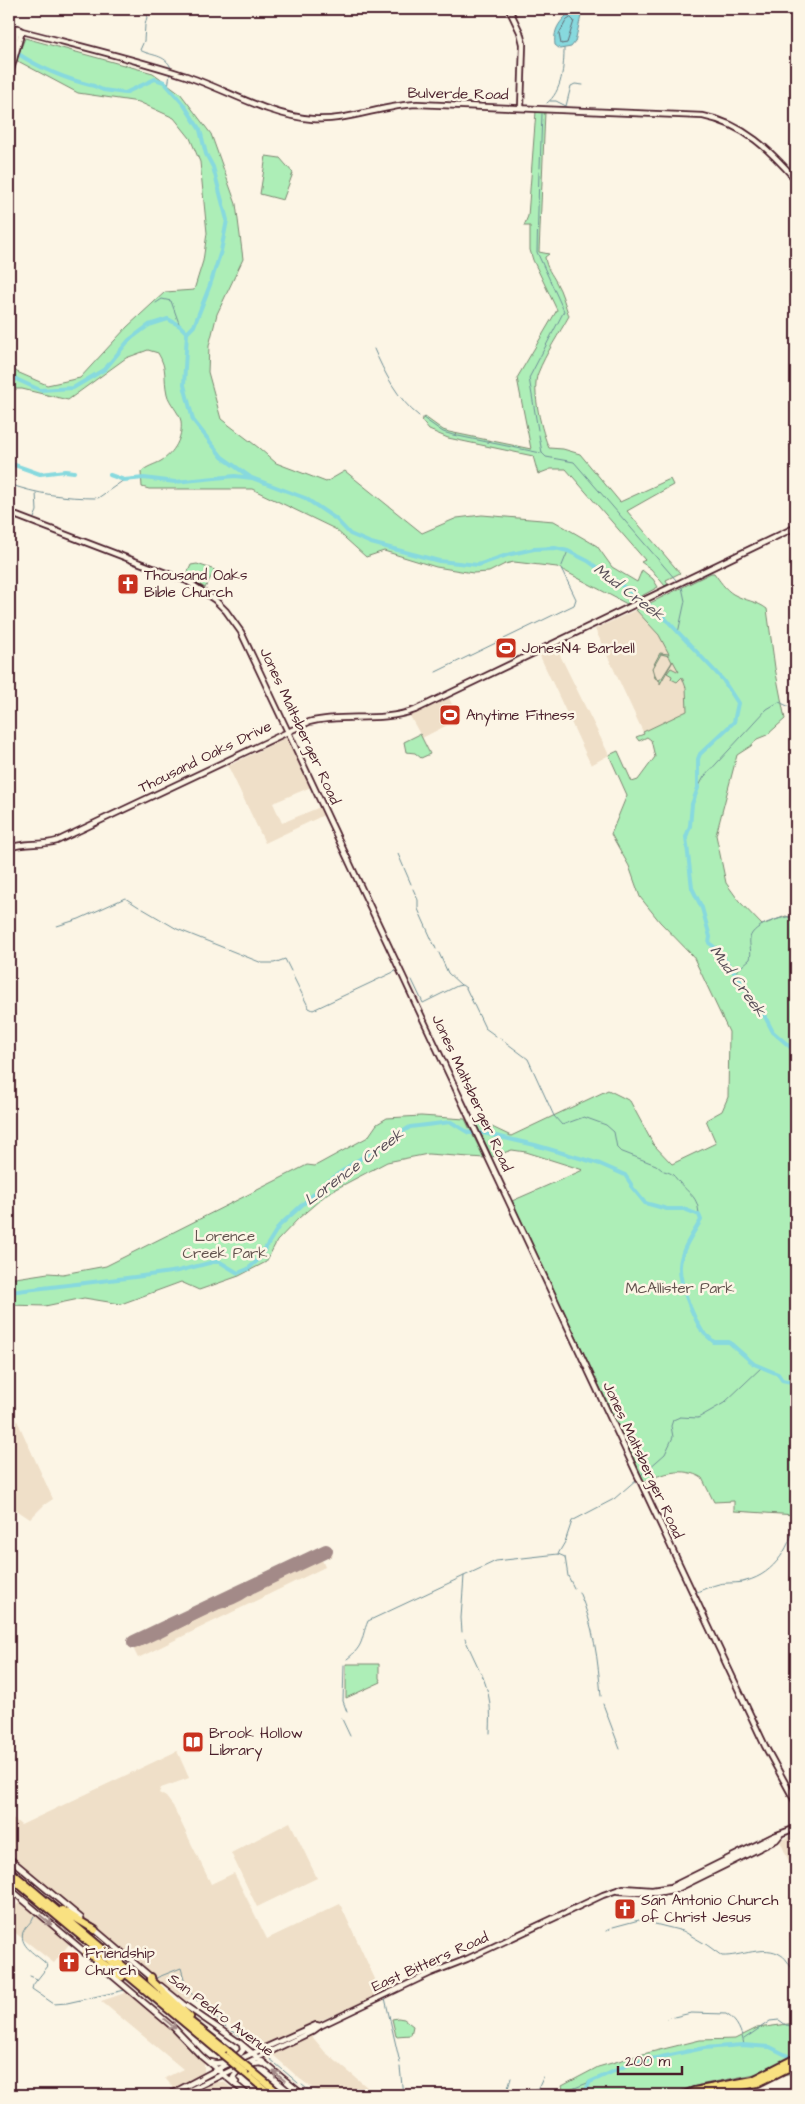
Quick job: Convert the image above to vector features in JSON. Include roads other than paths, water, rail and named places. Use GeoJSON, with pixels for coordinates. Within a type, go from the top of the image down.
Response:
{"type":"FeatureCollection","features":[{"type":"Feature","properties":{"kind":"highway"},"geometry":{"type":"LineString","coordinates":[[9,1870],[205,2033]]}},
{"type":"Feature","properties":{"kind":"highway"},"geometry":{"type":"LineString","coordinates":[[9,1876],[148,1994],[248,2072],[281,2095]]}},
{"type":"Feature","properties":{"kind":"highway"},"geometry":{"type":"LineString","coordinates":[[42,1897],[50,1900],[88,1928],[95,1930]]}},
{"type":"Feature","properties":{"kind":"highway"},"geometry":{"type":"LineString","coordinates":[[86,1953],[148,1994]]}},
{"type":"Feature","properties":{"kind":"highway"},"geometry":{"type":"LineString","coordinates":[[151,1977],[226,2054]]}},
{"type":"Feature","properties":{"kind":"highway"},"geometry":{"type":"LineString","coordinates":[[700,2095],[745,2086],[769,2076],[796,2057]]}},
{"type":"Feature","properties":{"kind":"highway"},"geometry":{"type":"LineString","coordinates":[[781,2069],[796,2064]]}},
{"type":"Feature","properties":{"kind":"highway"},"geometry":{"type":"LineString","coordinates":[[781,2069],[796,2068]]}},
{"type":"Feature","properties":{"kind":"highway"},"geometry":{"type":"LineString","coordinates":[[248,2072],[251,2078],[267,2095]]}},
{"type":"Feature","properties":{"kind":"highway"},"geometry":{"type":"LineString","coordinates":[[684,2095],[694,2091],[769,2076]]}},
{"type":"Feature","properties":{"kind":"highway"},"geometry":{"type":"LineString","coordinates":[[251,2078],[271,2095]]}},
{"type":"Feature","properties":{"kind":"main road"},"geometry":{"type":"LineString","coordinates":[[509,9],[520,32],[523,44],[521,108]]}},
{"type":"Feature","properties":{"kind":"main road","name":"Bulverde Road"},"geometry":{"type":"LineString","coordinates":[[9,25],[19,30]]}},
{"type":"Feature","properties":{"kind":"main road","name":"Bulverde Road"},"geometry":{"type":"LineString","coordinates":[[9,29],[19,30],[184,76],[256,105],[309,118],[334,118],[397,105],[417,104],[684,114],[722,120],[745,131],[758,140],[796,180]]}},
{"type":"Feature","properties":{"kind":"main road"},"geometry":{"type":"LineString","coordinates":[[9,62],[19,30]]}},
{"type":"Feature","properties":{"kind":"main road"},"geometry":{"type":"LineString","coordinates":[[9,77],[19,30]]}},
{"type":"Feature","properties":{"kind":"main road","name":"Jones Maltsberger Road"},"geometry":{"type":"LineString","coordinates":[[9,513],[174,575],[196,586],[215,600],[241,632],[765,1746],[796,1803]]}},
{"type":"Feature","properties":{"kind":"main road","name":"Thousand Oaks Drive"},"geometry":{"type":"LineString","coordinates":[[9,848],[24,844],[47,844],[57,841],[309,722],[331,718],[380,718],[407,713],[796,527]]}},
{"type":"Feature","properties":{"kind":"main road","name":"East Bitters Road"},"geometry":{"type":"LineString","coordinates":[[180,2095],[431,1973],[467,1959],[604,1894],[616,1891],[664,1891],[677,1889],[776,1840],[781,1834],[796,1828]]}},
{"type":"Feature","properties":{"kind":"main road","name":"San Pedro Avenue"},"geometry":{"type":"LineString","coordinates":[[9,1858],[183,2004],[242,2044],[303,2095]]}},
{"type":"Feature","properties":{"kind":"main road"},"geometry":{"type":"LineString","coordinates":[[9,1888],[178,2030],[222,2074],[248,2095]]}},
{"type":"Feature","properties":{"kind":"main road","name":"East Bitters Road"},"geometry":{"type":"LineString","coordinates":[[169,2095],[252,2053],[316,2025],[320,2026]]}},
{"type":"Feature","properties":{"kind":"main road"},"geometry":{"type":"LineString","coordinates":[[204,2057],[215,2064],[220,2064],[241,2054],[244,2050],[242,2044]]}},
{"type":"Feature","properties":{"kind":"main road"},"geometry":{"type":"LineString","coordinates":[[240,2089],[234,2079],[235,2073],[255,2063],[268,2066],[266,2059],[268,2052]]}},
{"type":"Feature","properties":{"kind":"main road"},"geometry":{"type":"LineString","coordinates":[[204,2057],[209,2068],[205,2077]]}},
{"type":"Feature","properties":{"kind":"water"},"geometry":{"type":"Polygon","coordinates":[[[573,9],[581,16],[575,42],[571,47],[560,49],[555,45],[555,33],[562,21],[573,9]]]}},
{"type":"Feature","properties":{"kind":"waterway"},"geometry":{"type":"LineString","coordinates":[[149,9],[144,41],[140,50],[162,58],[169,63],[171,68]]}},
{"type":"Feature","properties":{"kind":"waterway"},"geometry":{"type":"LineString","coordinates":[[547,103],[559,86],[563,71],[564,49]]}},
{"type":"Feature","properties":{"kind":"waterway"},"geometry":{"type":"LineString","coordinates":[[17,53],[54,73],[94,86]]}},
{"type":"Feature","properties":{"kind":"waterway"},"geometry":{"type":"LineString","coordinates":[[168,87],[170,74]]}},
{"type":"Feature","properties":{"kind":"waterway"},"geometry":{"type":"LineString","coordinates":[[96,87],[103,90],[125,93],[155,79],[164,82],[184,105],[200,130],[206,154],[213,167],[227,220],[221,251],[210,285],[194,326],[187,333]]}},
{"type":"Feature","properties":{"kind":"waterway"},"geometry":{"type":"LineString","coordinates":[[550,101],[556,101],[566,106],[571,86],[575,84],[583,85]]}},
{"type":"Feature","properties":{"kind":"waterway"},"geometry":{"type":"LineString","coordinates":[[540,168],[542,114]]}},
{"type":"Feature","properties":{"kind":"waterway"},"geometry":{"type":"LineString","coordinates":[[538,430],[529,378],[564,311],[537,252],[539,172]]}},
{"type":"Feature","properties":{"kind":"waterway"},"geometry":{"type":"LineString","coordinates":[[156,303],[162,299],[171,301],[180,326]]}},
{"type":"Feature","properties":{"kind":"waterway"},"geometry":{"type":"LineString","coordinates":[[9,373],[18,380],[40,390],[73,388],[105,369],[129,340],[149,325],[168,319],[187,333],[184,385],[193,420],[222,457],[250,477]]}},
{"type":"Feature","properties":{"kind":"waterway"},"geometry":{"type":"LineString","coordinates":[[374,349],[398,394],[419,416]]}},
{"type":"Feature","properties":{"kind":"waterway"},"geometry":{"type":"LineString","coordinates":[[423,418],[443,432],[453,435],[541,453]]}},
{"type":"Feature","properties":{"kind":"waterway"},"geometry":{"type":"LineString","coordinates":[[539,435],[542,453],[546,457],[574,462],[676,580]]}},
{"type":"Feature","properties":{"kind":"waterway","name":"Mud Creek"},"geometry":{"type":"LineString","coordinates":[[9,463],[40,474],[65,471],[74,472]]}},
{"type":"Feature","properties":{"kind":"waterway","name":"Mud Creek"},"geometry":{"type":"LineString","coordinates":[[110,475],[124,480],[144,478],[175,482],[235,476],[252,478],[305,498],[336,519],[350,534],[371,543],[439,561],[478,565],[507,555],[534,549],[555,548],[568,551],[588,561],[661,614],[723,680],[738,703],[734,722],[700,754],[698,759],[698,788],[692,804],[690,826],[686,837],[692,888],[702,908],[710,937],[709,943],[717,949],[755,1005],[761,1009],[773,1032],[796,1052]]}},
{"type":"Feature","properties":{"kind":"waterway"},"geometry":{"type":"LineString","coordinates":[[98,498],[124,480]]}},
{"type":"Feature","properties":{"kind":"waterway"},"geometry":{"type":"LineString","coordinates":[[9,484],[51,495],[95,498]]}},
{"type":"Feature","properties":{"kind":"waterway"},"geometry":{"type":"LineString","coordinates":[[34,518],[37,511],[36,493]]}},
{"type":"Feature","properties":{"kind":"waterway"},"geometry":{"type":"LineString","coordinates":[[436,672],[574,605],[576,599],[561,568],[568,551]]}},
{"type":"Feature","properties":{"kind":"waterway"},"geometry":{"type":"LineString","coordinates":[[678,633],[685,601],[682,587]]}},
{"type":"Feature","properties":{"kind":"waterway"},"geometry":{"type":"LineString","coordinates":[[698,788],[704,777],[767,709],[779,702],[796,710]]}},
{"type":"Feature","properties":{"kind":"waterway"},"geometry":{"type":"LineString","coordinates":[[398,854],[411,884]]}},
{"type":"Feature","properties":{"kind":"waterway"},"geometry":{"type":"LineString","coordinates":[[413,889],[418,900],[418,909],[436,949]]}},
{"type":"Feature","properties":{"kind":"waterway"},"geometry":{"type":"LineString","coordinates":[[57,926],[79,919],[125,898],[139,907]]}},
{"type":"Feature","properties":{"kind":"waterway"},"geometry":{"type":"LineString","coordinates":[[143,909],[177,929],[262,963],[274,963],[285,959],[291,971]]}},
{"type":"Feature","properties":{"kind":"waterway"},"geometry":{"type":"LineString","coordinates":[[734,973],[750,959],[750,938],[752,933],[763,925],[777,919],[796,916]]}},
{"type":"Feature","properties":{"kind":"waterway"},"geometry":{"type":"LineString","coordinates":[[439,953],[448,973],[461,985]]}},
{"type":"Feature","properties":{"kind":"waterway"},"geometry":{"type":"LineString","coordinates":[[293,976],[309,1008],[313,1010],[398,970]]}},
{"type":"Feature","properties":{"kind":"waterway"},"geometry":{"type":"LineString","coordinates":[[412,980],[423,1003],[462,985],[466,988],[485,1028],[496,1036]]}},
{"type":"Feature","properties":{"kind":"waterway"},"geometry":{"type":"LineString","coordinates":[[500,1038],[528,1059],[554,1116],[562,1125],[584,1117],[606,1125],[614,1132],[617,1148],[620,1151],[656,1165],[662,1170]]}},
{"type":"Feature","properties":{"kind":"waterway","name":"Lorence Creek"},"geometry":{"type":"LineString","coordinates":[[9,1292],[178,1271],[213,1262],[220,1262],[238,1273],[248,1269],[258,1260],[279,1226],[326,1183],[410,1127],[451,1122],[469,1133],[483,1133],[535,1145],[600,1164],[625,1175],[631,1184]]}},
{"type":"Feature","properties":{"kind":"waterway"},"geometry":{"type":"LineString","coordinates":[[664,1171],[673,1175],[693,1196],[699,1215]]}},
{"type":"Feature","properties":{"kind":"waterway","name":"Lorence Creek"},"geometry":{"type":"LineString","coordinates":[[631,1186],[645,1203],[667,1209],[684,1209],[699,1215],[701,1220],[685,1248],[681,1260],[680,1273],[684,1291],[702,1331]]}},
{"type":"Feature","properties":{"kind":"waterway","name":"Lorence Creek"},"geometry":{"type":"LineString","coordinates":[[704,1333],[714,1342],[729,1342],[754,1364],[778,1374],[782,1380],[796,1383]]}},
{"type":"Feature","properties":{"kind":"waterway"},"geometry":{"type":"LineString","coordinates":[[640,1476],[665,1454],[673,1437],[671,1426],[673,1420],[680,1417],[698,1418],[724,1403],[762,1367]]}},
{"type":"Feature","properties":{"kind":"waterway"},"geometry":{"type":"LineString","coordinates":[[558,1554],[565,1542],[572,1521],[614,1499],[637,1479]]}},
{"type":"Feature","properties":{"kind":"waterway"},"geometry":{"type":"LineString","coordinates":[[697,1592],[719,1584],[746,1581],[765,1572],[774,1565],[786,1548],[791,1538],[796,1517]]}},
{"type":"Feature","properties":{"kind":"waterway"},"geometry":{"type":"LineString","coordinates":[[347,1659],[357,1650],[368,1621],[496,1561],[558,1554],[565,1557],[568,1576],[574,1588]]}},
{"type":"Feature","properties":{"kind":"waterway"},"geometry":{"type":"LineString","coordinates":[[462,1632],[464,1576]]}},
{"type":"Feature","properties":{"kind":"waterway"},"geometry":{"type":"LineString","coordinates":[[579,1592],[592,1630],[601,1696]]}},
{"type":"Feature","properties":{"kind":"waterway"},"geometry":{"type":"LineString","coordinates":[[465,1639],[479,1669]]}},
{"type":"Feature","properties":{"kind":"waterway"},"geometry":{"type":"LineString","coordinates":[[344,1665],[343,1701],[347,1712]]}},
{"type":"Feature","properties":{"kind":"waterway"},"geometry":{"type":"LineString","coordinates":[[481,1672],[490,1702],[490,1733]]}},
{"type":"Feature","properties":{"kind":"waterway"},"geometry":{"type":"LineString","coordinates":[[603,1704],[620,1749]]}},
{"type":"Feature","properties":{"kind":"waterway"},"geometry":{"type":"LineString","coordinates":[[342,1719],[350,1736]]}},
{"type":"Feature","properties":{"kind":"waterway"},"geometry":{"type":"LineString","coordinates":[[34,1916],[24,1930],[22,1938],[31,1952],[48,1966],[32,1989],[54,2004],[67,2003],[125,1990]]}},
{"type":"Feature","properties":{"kind":"waterway"},"geometry":{"type":"LineString","coordinates":[[613,1927],[639,1920],[683,1931],[722,1956],[760,1951],[775,1952],[783,1957],[796,1973]]}},
{"type":"Feature","properties":{"kind":"waterway"},"geometry":{"type":"LineString","coordinates":[[606,1931],[610,1929]]}},
{"type":"Feature","properties":{"kind":"waterway"},"geometry":{"type":"LineString","coordinates":[[156,1978],[181,1968],[186,1986],[197,2001]]}},
{"type":"Feature","properties":{"kind":"waterway"},"geometry":{"type":"LineString","coordinates":[[9,1969],[13,1970]]}},
{"type":"Feature","properties":{"kind":"waterway"},"geometry":{"type":"LineString","coordinates":[[30,1976],[37,1979]]}},
{"type":"Feature","properties":{"kind":"waterway"},"geometry":{"type":"LineString","coordinates":[[385,1998],[400,2063]]}},
{"type":"Feature","properties":{"kind":"waterway"},"geometry":{"type":"LineString","coordinates":[[201,2005],[226,2027]]}},
{"type":"Feature","properties":{"kind":"waterway"},"geometry":{"type":"LineString","coordinates":[[674,2017],[691,2013],[726,2014],[734,2020],[739,2028],[744,2045]]}},
{"type":"Feature","properties":{"kind":"waterway"},"geometry":{"type":"LineString","coordinates":[[744,2039],[770,2021],[779,2020],[786,2025],[794,2026],[796,2017]]}},
{"type":"Feature","properties":{"kind":"waterway"},"geometry":{"type":"LineString","coordinates":[[229,2029],[241,2036]]}},
{"type":"Feature","properties":{"kind":"waterway"},"geometry":{"type":"LineString","coordinates":[[244,2038],[255,2046]]}},
{"type":"Feature","properties":{"kind":"waterway"},"geometry":{"type":"LineString","coordinates":[[583,2095],[590,2082],[632,2063],[704,2048],[742,2045],[770,2047],[788,2056]]}},
{"type":"Feature","properties":{"kind":"waterway"},"geometry":{"type":"LineString","coordinates":[[269,2058],[298,2083]]}},
{"type":"Feature","properties":{"kind":"waterway"},"geometry":{"type":"LineString","coordinates":[[400,2067],[403,2095]]}},
{"type":"Feature","properties":{"kind":"waterway"},"geometry":{"type":"LineString","coordinates":[[506,2095],[511,2078]]}},
{"type":"Feature","properties":{"kind":"waterway"},"geometry":{"type":"LineString","coordinates":[[527,2095],[538,2089],[543,2078]]}},
{"type":"Feature","properties":{"kind":"waterway"},"geometry":{"type":"LineString","coordinates":[[557,2095],[590,2082]]}},
{"type":"Feature","properties":{"kind":"waterway"},"geometry":{"type":"LineString","coordinates":[[302,2085],[315,2095]]}},
{"type":"Feature","properties":{"kind":"place","name":"Thousand Oaks Bible Church"},"geometry":{"type":"Point","coordinates":[128,584]}},
{"type":"Feature","properties":{"kind":"place","name":"JonesN4 Barbell"},"geometry":{"type":"Point","coordinates":[506,648]}},
{"type":"Feature","properties":{"kind":"place","name":"Anytime Fitness"},"geometry":{"type":"Point","coordinates":[450,715]}},
{"type":"Feature","properties":{"kind":"place","name":"Brook Hollow Library"},"geometry":{"type":"Point","coordinates":[193,1742]}},
{"type":"Feature","properties":{"kind":"place","name":"San Antonio Church of Christ Jesus"},"geometry":{"type":"Point","coordinates":[625,1909]}},
{"type":"Feature","properties":{"kind":"place","name":"Friendship Church"},"geometry":{"type":"Point","coordinates":[69,1962]}},
{"type":"Feature","properties":{"kind":"park label","name":"Lorence Creek Park"},"geometry":{"type":"Point","coordinates":[225,1244]}},
{"type":"Feature","properties":{"kind":"park label","name":"McAllister Park"},"geometry":{"type":"Point","coordinates":[680,1288]}}]}
